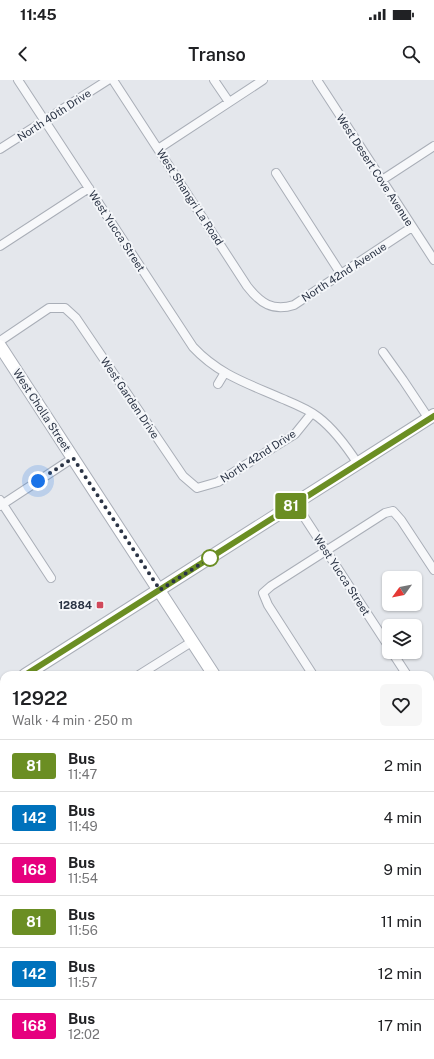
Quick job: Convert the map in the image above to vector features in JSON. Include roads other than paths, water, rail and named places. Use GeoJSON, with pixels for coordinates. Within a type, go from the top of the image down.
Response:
{"type":"FeatureCollection","features":[{"type":"Feature","properties":{"kind":"main road","name":"West Cholla Street"},"geometry":{"type":"LineString","coordinates":[[0,346],[212,671]]}},
{"type":"Feature","properties":{"kind":"main road"},"geometry":{"type":"LineString","coordinates":[[31,671],[431,417]]}},
{"type":"Feature","properties":{"kind":"street","name":"West Yucca Street"},"geometry":{"type":"LineString","coordinates":[[18,80],[187,340],[206,362],[224,374],[312,413],[328,426],[339,438],[358,464]]}},
{"type":"Feature","properties":{"kind":"street","name":"North 40th Drive"},"geometry":{"type":"LineString","coordinates":[[0,149],[45,122],[108,80]]}},
{"type":"Feature","properties":{"kind":"street","name":"West Shangri La Road"},"geometry":{"type":"LineString","coordinates":[[113,80],[256,298],[273,307]]}},
{"type":"Feature","properties":{"kind":"street"},"geometry":{"type":"LineString","coordinates":[[214,80],[229,102]]}},
{"type":"Feature","properties":{"kind":"street"},"geometry":{"type":"LineString","coordinates":[[158,149],[263,80]]}},
{"type":"Feature","properties":{"kind":"street","name":"West Desert Cove Avenue"},"geometry":{"type":"LineString","coordinates":[[317,80],[434,260]]}},
{"type":"Feature","properties":{"kind":"street"},"geometry":{"type":"LineString","coordinates":[[382,180],[434,146]]}},
{"type":"Feature","properties":{"kind":"street"},"geometry":{"type":"LineString","coordinates":[[276,173],[341,274]]}},
{"type":"Feature","properties":{"kind":"street"},"geometry":{"type":"LineString","coordinates":[[0,246],[89,188]]}},
{"type":"Feature","properties":{"kind":"street","name":"North 42nd Avenue"},"geometry":{"type":"LineString","coordinates":[[273,307],[283,308],[294,305],[412,226]]}},
{"type":"Feature","properties":{"kind":"street","name":"West Garden Drive"},"geometry":{"type":"LineString","coordinates":[[0,340],[49,308],[65,308],[76,318],[183,476],[197,488]]}},
{"type":"Feature","properties":{"kind":"street"},"geometry":{"type":"LineString","coordinates":[[383,352],[431,417]]}},
{"type":"Feature","properties":{"kind":"street"},"geometry":{"type":"LineString","coordinates":[[218,384],[224,374]]}},
{"type":"Feature","properties":{"kind":"street","name":"North 42nd Drive"},"geometry":{"type":"LineString","coordinates":[[197,488],[218,482],[295,434],[312,413]]}},
{"type":"Feature","properties":{"kind":"street"},"geometry":{"type":"LineString","coordinates":[[51,578],[1,503],[73,458]]}},
{"type":"Feature","properties":{"kind":"street","name":"West Yucca Street"},"geometry":{"type":"LineString","coordinates":[[295,504],[382,636]]}},
{"type":"Feature","properties":{"kind":"street"},"geometry":{"type":"LineString","coordinates":[[310,671],[268,605],[262,593],[385,513],[393,511],[401,520],[434,570]]}},
{"type":"Feature","properties":{"kind":"street"},"geometry":{"type":"LineString","coordinates":[[145,671],[193,641]]}},
{"type":"Feature","properties":{"kind":"street"},"geometry":{"type":"LineString","coordinates":[[397,659],[404,671]]}},
{"type":"Feature","properties":{"kind":"place","name":"12884"},"geometry":{"type":"Point","coordinates":[100,605]}}]}
